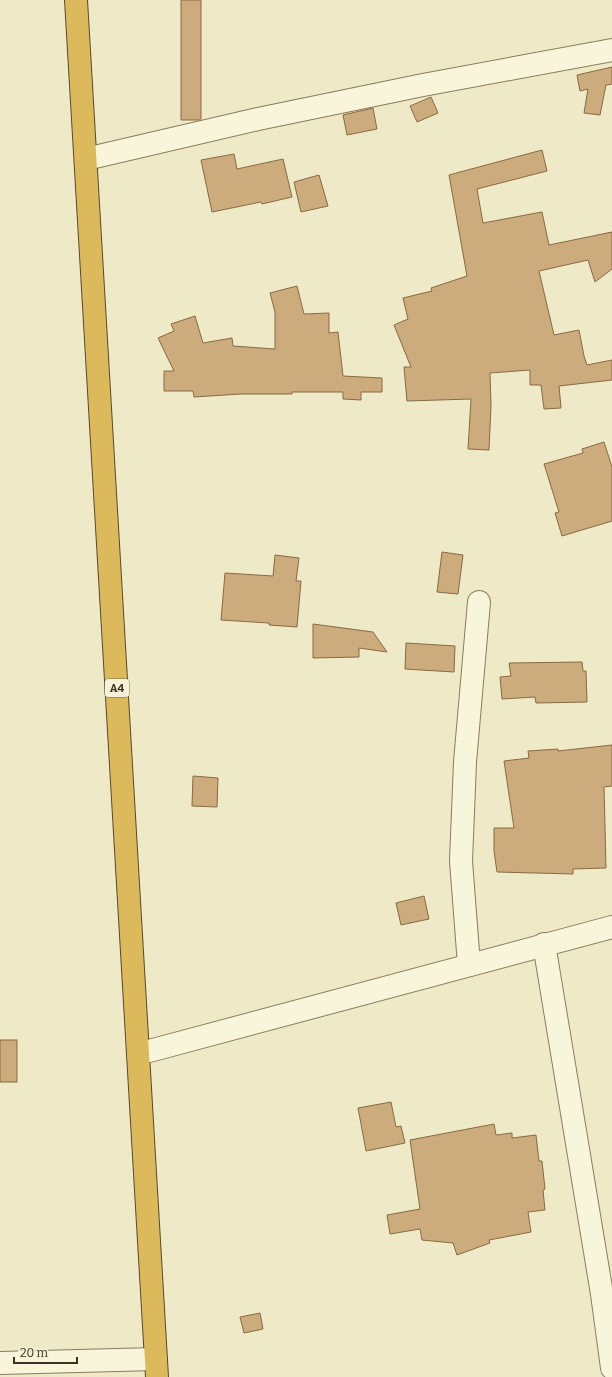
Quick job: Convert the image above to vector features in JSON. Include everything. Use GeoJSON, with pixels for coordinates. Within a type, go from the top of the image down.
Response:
{"type":"FeatureCollection","features":[{"type":"Feature","properties":{"kind":"highway","name":"A4"},"geometry":{"type":"LineString","coordinates":[[76,0],[156,1368]]}},
{"type":"Feature","properties":{"kind":"street"},"geometry":{"type":"LineString","coordinates":[[86,159],[258,119],[423,85],[612,50]]}},
{"type":"Feature","properties":{"kind":"street"},"geometry":{"type":"LineString","coordinates":[[469,964],[461,861],[465,762],[479,602]]}},
{"type":"Feature","properties":{"kind":"street"},"geometry":{"type":"LineString","coordinates":[[138,1054],[469,964],[612,927]]}},
{"type":"Feature","properties":{"kind":"street"},"geometry":{"type":"LineString","coordinates":[[544,944],[602,1294],[612,1368]]}},
{"type":"Feature","properties":{"kind":"street"},"geometry":{"type":"LineString","coordinates":[[0,1363],[156,1368]]}},
{"type":"Feature","properties":{"kind":"building"},"geometry":{"type":"Polygon","coordinates":[[[181,0],[201,0],[201,119],[199,120],[181,120],[181,0]]]}},
{"type":"Feature","properties":{"kind":"building"},"geometry":{"type":"Polygon","coordinates":[[[612,67],[612,84],[606,85],[600,115],[584,113],[588,89],[580,91],[577,75],[612,67]]]}},
{"type":"Feature","properties":{"kind":"building"},"geometry":{"type":"Polygon","coordinates":[[[431,97],[438,113],[417,122],[410,106],[431,97]]]}},
{"type":"Feature","properties":{"kind":"building"},"geometry":{"type":"Polygon","coordinates":[[[373,108],[377,129],[347,135],[343,115],[373,108]]]}},
{"type":"Feature","properties":{"kind":"building"},"geometry":{"type":"Polygon","coordinates":[[[542,150],[547,171],[477,189],[483,223],[542,212],[549,245],[612,232],[612,269],[595,282],[588,260],[539,271],[554,335],[579,330],[587,365],[612,360],[612,380],[559,386],[561,408],[544,409],[541,385],[530,385],[530,370],[490,373],[491,406],[489,450],[468,449],[471,399],[407,401],[404,367],[411,367],[394,325],[408,319],[403,298],[432,291],[431,288],[467,276],[449,175],[542,150]]]}},
{"type":"Feature","properties":{"kind":"building"},"geometry":{"type":"Polygon","coordinates":[[[234,154],[237,169],[283,159],[292,197],[262,204],[261,202],[212,212],[201,160],[234,154]]]}},
{"type":"Feature","properties":{"kind":"building"},"geometry":{"type":"Polygon","coordinates":[[[319,175],[328,206],[301,212],[294,182],[319,175]]]}},
{"type":"Feature","properties":{"kind":"building"},"geometry":{"type":"Polygon","coordinates":[[[297,286],[304,314],[329,313],[329,333],[338,332],[343,376],[382,378],[382,392],[361,392],[361,400],[343,399],[343,392],[292,392],[292,394],[241,394],[194,397],[193,391],[164,391],[164,371],[174,371],[158,338],[174,331],[171,324],[195,316],[203,343],[232,338],[233,346],[275,349],[275,312],[270,293],[297,286]]]}},
{"type":"Feature","properties":{"kind":"building"},"geometry":{"type":"Polygon","coordinates":[[[604,442],[612,467],[612,521],[562,536],[555,513],[559,512],[544,464],[583,453],[582,449],[604,442]]]}},
{"type":"Feature","properties":{"kind":"building"},"geometry":{"type":"Polygon","coordinates":[[[442,552],[463,555],[458,594],[437,592],[442,552]]]}},
{"type":"Feature","properties":{"kind":"building"},"geometry":{"type":"Polygon","coordinates":[[[275,555],[299,558],[296,581],[301,581],[297,627],[269,625],[269,623],[221,620],[225,573],[273,576],[275,555]]]}},
{"type":"Feature","properties":{"kind":"building"},"geometry":{"type":"Polygon","coordinates":[[[313,624],[373,632],[387,652],[359,648],[359,657],[313,658],[313,624]]]}},
{"type":"Feature","properties":{"kind":"building"},"geometry":{"type":"Polygon","coordinates":[[[406,643],[455,646],[454,672],[405,669],[406,643]]]}},
{"type":"Feature","properties":{"kind":"building"},"geometry":{"type":"Polygon","coordinates":[[[582,662],[583,671],[586,671],[587,702],[536,703],[535,697],[502,699],[500,677],[511,676],[509,663],[582,662]]]}},
{"type":"Feature","properties":{"kind":"building"},"geometry":{"type":"Polygon","coordinates":[[[612,745],[612,786],[604,787],[606,868],[573,869],[573,874],[497,872],[494,851],[494,828],[514,828],[504,761],[529,758],[528,751],[558,749],[558,751],[612,745]]]}},
{"type":"Feature","properties":{"kind":"building"},"geometry":{"type":"Polygon","coordinates":[[[193,776],[218,778],[217,807],[192,806],[193,776]]]}},
{"type":"Feature","properties":{"kind":"building"},"geometry":{"type":"Polygon","coordinates":[[[424,896],[429,919],[401,925],[396,903],[424,896]]]}},
{"type":"Feature","properties":{"kind":"building"},"geometry":{"type":"Polygon","coordinates":[[[0,1040],[17,1040],[17,1082],[0,1082],[0,1040]]]}},
{"type":"Feature","properties":{"kind":"building"},"geometry":{"type":"Polygon","coordinates":[[[391,1102],[396,1127],[401,1126],[405,1143],[366,1151],[358,1108],[391,1102]]]}},
{"type":"Feature","properties":{"kind":"building"},"geometry":{"type":"Polygon","coordinates":[[[494,1124],[496,1135],[512,1133],[512,1138],[536,1135],[539,1161],[542,1161],[545,1189],[543,1190],[545,1210],[528,1212],[531,1232],[489,1240],[490,1243],[457,1255],[453,1243],[422,1240],[420,1229],[390,1234],[387,1215],[420,1209],[410,1140],[494,1124]]]}},
{"type":"Feature","properties":{"kind":"building"},"geometry":{"type":"Polygon","coordinates":[[[260,1313],[263,1329],[244,1333],[240,1317],[260,1313]]]}}]}
